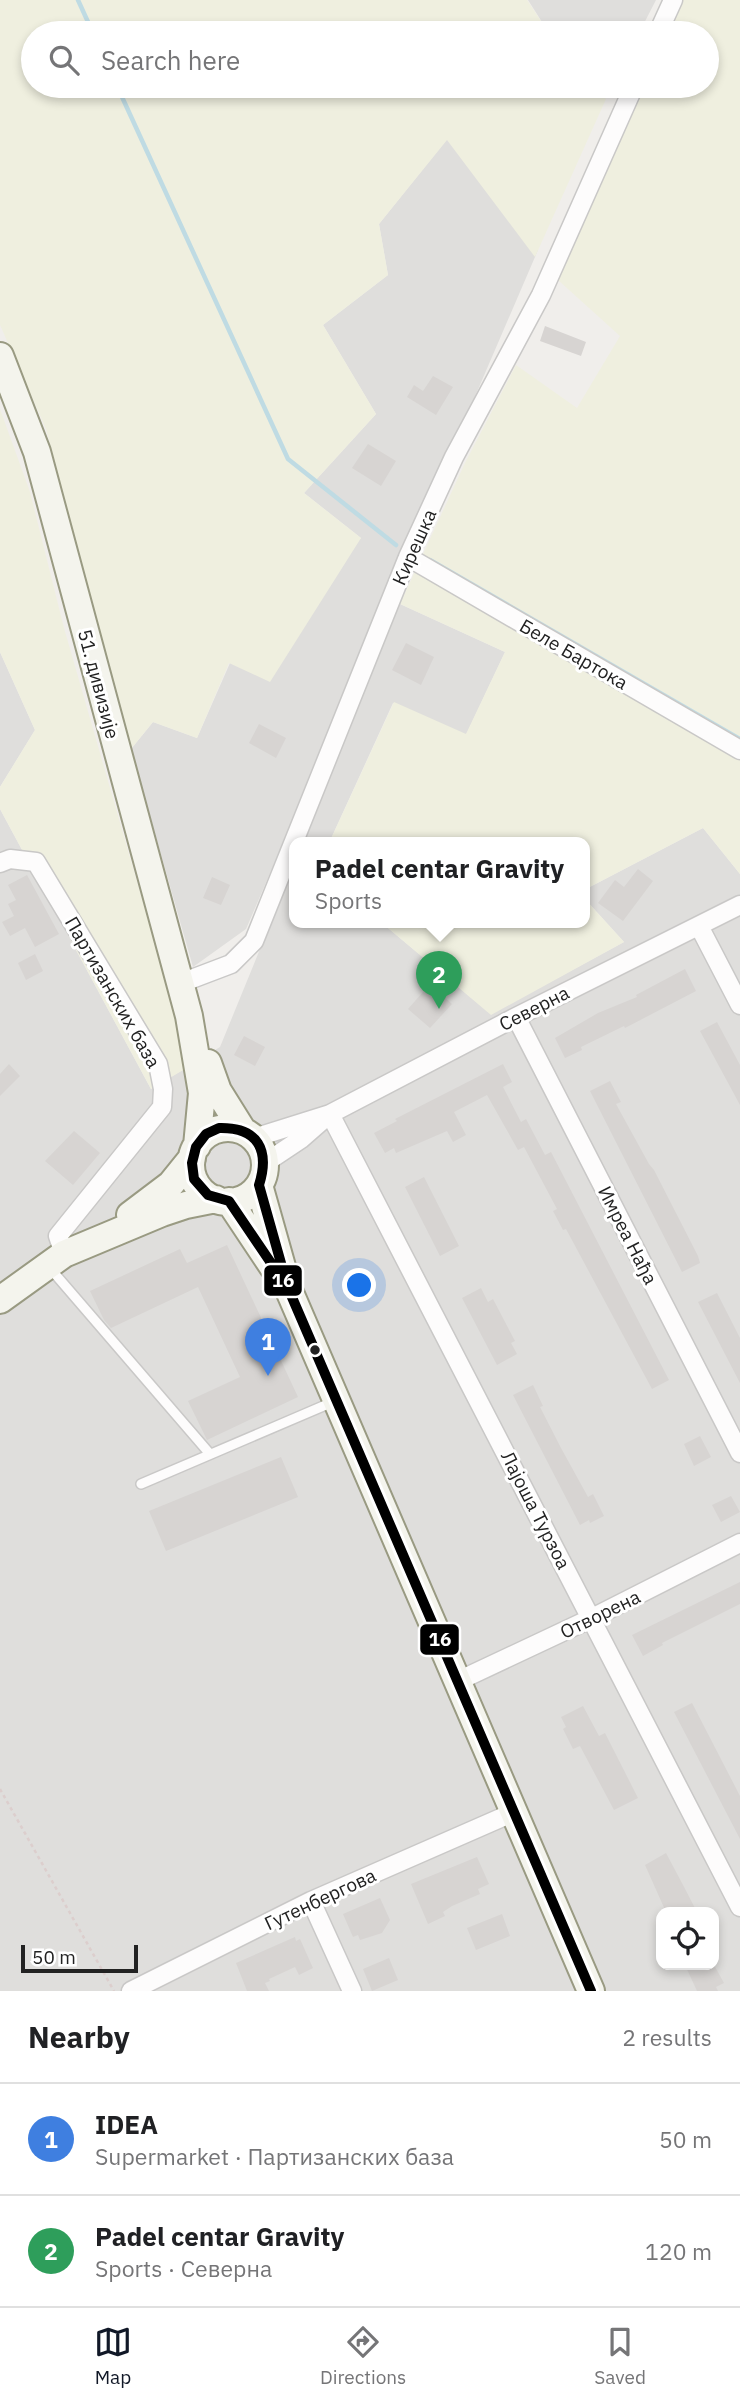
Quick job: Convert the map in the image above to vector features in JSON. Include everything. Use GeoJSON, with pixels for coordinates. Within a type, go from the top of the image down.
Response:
{"type":"FeatureCollection","features":[{"type":"Feature","properties":{"kind":"street"},"geometry":{"type":"LineString","coordinates":[[663,21],[673,0]]}},
{"type":"Feature","properties":{"kind":"street","name":"Кирешка"},"geometry":{"type":"LineString","coordinates":[[296,837],[408,557],[454,457],[541,295],[629,98]]}},
{"type":"Feature","properties":{"kind":"street","name":"51. дивизије"},"geometry":{"type":"LineString","coordinates":[[0,356],[37,452],[181,983],[202,1093],[195,1152]]}},
{"type":"Feature","properties":{"kind":"street","name":"Беле Бартока"},"geometry":{"type":"LineString","coordinates":[[408,557],[740,750]]}},
{"type":"Feature","properties":{"kind":"street","name":"Кирешка"},"geometry":{"type":"LineString","coordinates":[[181,983],[231,964],[254,941],[289,854]]}},
{"type":"Feature","properties":{"kind":"street","name":"Партизанских база"},"geometry":{"type":"LineString","coordinates":[[0,863],[10,859],[36,862],[158,1064],[163,1089],[162,1107],[58,1236],[56,1260]]}},
{"type":"Feature","properties":{"kind":"street","name":"Северна"},"geometry":{"type":"LineString","coordinates":[[262,1174],[330,1114],[740,905]]}},
{"type":"Feature","properties":{"kind":"street"},"geometry":{"type":"LineString","coordinates":[[699,926],[740,1005]]}},
{"type":"Feature","properties":{"kind":"street","name":"51. дивизије"},"geometry":{"type":"LineString","coordinates":[[189,1016],[218,1091],[248,1134]]}},
{"type":"Feature","properties":{"kind":"street","name":"Имреа Нађа"},"geometry":{"type":"LineString","coordinates":[[516,1017],[740,1453]]}},
{"type":"Feature","properties":{"kind":"street","name":"Северна"},"geometry":{"type":"LineString","coordinates":[[248,1134],[330,1114]]}},
{"type":"Feature","properties":{"kind":"street","name":"Лајоша Турзоа"},"geometry":{"type":"LineString","coordinates":[[330,1114],[740,1908]]}},
{"type":"Feature","properties":{"kind":"street"},"geometry":{"type":"LineString","coordinates":[[101,1238],[171,1184],[206,1136],[217,1130],[230,1128],[248,1134],[262,1149],[262,1174],[288,1288],[591,1991]]}},
{"type":"Feature","properties":{"kind":"street"},"geometry":{"type":"LineString","coordinates":[[195,1152],[192,1171],[196,1183],[205,1193],[222,1200],[288,1288]]}},
{"type":"Feature","properties":{"kind":"street"},"geometry":{"type":"LineString","coordinates":[[0,1300],[56,1260],[101,1238],[162,1213],[249,1195],[262,1174]]}},
{"type":"Feature","properties":{"kind":"street","name":"Отворена"},"geometry":{"type":"LineString","coordinates":[[458,1681],[592,1618],[740,1543]]}},
{"type":"Feature","properties":{"kind":"street","name":"Гутенбергова"},"geometry":{"type":"LineString","coordinates":[[131,1991],[311,1901],[512,1813]]}},
{"type":"Feature","properties":{"kind":"street"},"geometry":{"type":"LineString","coordinates":[[311,1901],[352,1991]]}},
{"type":"Feature","properties":{"kind":"lane"},"geometry":{"type":"LineString","coordinates":[[56,1260],[210,1454]]}},
{"type":"Feature","properties":{"kind":"lane"},"geometry":{"type":"LineString","coordinates":[[141,1484],[337,1401]]}},
{"type":"Feature","properties":{"kind":"path"},"geometry":{"type":"LineString","coordinates":[[0,1789],[114,1991]]}},
{"type":"Feature","properties":{"kind":"shaded area"},"geometry":{"type":"Polygon","coordinates":[[[528,0],[656,0],[645,21],[541,21],[528,0]]]}},
{"type":"Feature","properties":{"kind":"shaded area"},"geometry":{"type":"Polygon","coordinates":[[[447,139],[538,250],[246,929],[193,967],[131,749],[153,722],[197,738],[230,663],[361,538],[304,493],[376,414],[323,325],[388,275],[379,224],[447,139]]]}},
{"type":"Feature","properties":{"kind":"shaded area"},"geometry":{"type":"Polygon","coordinates":[[[400,604],[505,652],[466,735],[393,703],[332,837],[305,837],[400,604]]]}},
{"type":"Feature","properties":{"kind":"shaded area"},"geometry":{"type":"Polygon","coordinates":[[[0,652],[35,730],[0,787],[0,652]]]}},
{"type":"Feature","properties":{"kind":"shaded area"},"geometry":{"type":"Polygon","coordinates":[[[0,809],[151,1089],[220,1047],[289,878],[289,928],[388,928],[491,1014],[624,942],[590,905],[590,887],[703,828],[740,874],[740,1991],[0,1991],[0,809]]]}},
{"type":"Feature","properties":{"kind":"green space"},"geometry":{"type":"Polygon","coordinates":[[[0,0],[527,0],[541,21],[21,21],[21,98],[606,99],[535,257],[447,140],[379,224],[388,275],[323,325],[376,414],[304,493],[361,538],[270,682],[229,663],[197,738],[153,722],[131,749],[46,429],[0,325],[0,0]]]}},
{"type":"Feature","properties":{"kind":"green space"},"geometry":{"type":"Polygon","coordinates":[[[679,0],[740,0],[740,874],[703,828],[590,887],[590,837],[332,837],[394,702],[466,734],[505,652],[400,604],[465,463],[516,365],[577,408],[620,336],[558,280],[637,98],[719,98],[719,21],[670,21],[679,0]]]}},
{"type":"Feature","properties":{"kind":"green space"},"geometry":{"type":"Polygon","coordinates":[[[0,409],[30,492],[64,628],[190,1066],[151,1089],[0,809],[0,787],[35,730],[0,652],[0,409]]]}},
{"type":"Feature","properties":{"kind":"green space"},"geometry":{"type":"Polygon","coordinates":[[[590,905],[624,942],[491,1015],[388,928],[590,928],[590,905]]]}},
{"type":"Feature","properties":{"kind":"building"},"geometry":{"type":"Polygon","coordinates":[[[545,326],[586,342],[581,356],[540,341],[545,326]]]}},
{"type":"Feature","properties":{"kind":"building"},"geometry":{"type":"Polygon","coordinates":[[[433,376],[453,387],[436,415],[407,397],[414,385],[423,391],[433,376]]]}},
{"type":"Feature","properties":{"kind":"building"},"geometry":{"type":"Polygon","coordinates":[[[368,444],[396,461],[381,486],[352,468],[368,444]]]}},
{"type":"Feature","properties":{"kind":"building"},"geometry":{"type":"Polygon","coordinates":[[[406,643],[434,657],[421,685],[392,670],[406,643]]]}},
{"type":"Feature","properties":{"kind":"building"},"geometry":{"type":"Polygon","coordinates":[[[259,724],[286,738],[276,758],[249,743],[259,724]]]}},
{"type":"Feature","properties":{"kind":"building"},"geometry":{"type":"Polygon","coordinates":[[[638,869],[653,881],[623,921],[598,903],[615,880],[624,887],[638,869]]]}},
{"type":"Feature","properties":{"kind":"building"},"geometry":{"type":"Polygon","coordinates":[[[27,875],[59,934],[35,947],[25,928],[10,936],[2,922],[14,916],[8,904],[16,900],[8,885],[27,875]]]}},
{"type":"Feature","properties":{"kind":"building"},"geometry":{"type":"Polygon","coordinates":[[[212,877],[230,885],[221,905],[203,898],[212,877]]]}},
{"type":"Feature","properties":{"kind":"building"},"geometry":{"type":"Polygon","coordinates":[[[35,954],[43,971],[26,980],[18,963],[35,954]]]}},
{"type":"Feature","properties":{"kind":"building"},"geometry":{"type":"Polygon","coordinates":[[[685,969],[696,991],[625,1028],[624,1026],[581,1047],[582,1050],[565,1058],[555,1038],[598,1013],[637,997],[636,995],[685,969]]]}},
{"type":"Feature","properties":{"kind":"building"},"geometry":{"type":"Polygon","coordinates":[[[430,984],[452,1004],[430,1028],[408,1009],[430,984]]]}},
{"type":"Feature","properties":{"kind":"building"},"geometry":{"type":"Polygon","coordinates":[[[717,1022],[740,1065],[740,1105],[700,1031],[717,1022]]]}},
{"type":"Feature","properties":{"kind":"building"},"geometry":{"type":"Polygon","coordinates":[[[244,1036],[265,1047],[255,1066],[234,1055],[244,1036]]]}},
{"type":"Feature","properties":{"kind":"building"},"geometry":{"type":"Polygon","coordinates":[[[9,1064],[20,1076],[0,1096],[0,1074],[9,1064]]]}},
{"type":"Feature","properties":{"kind":"building"},"geometry":{"type":"Polygon","coordinates":[[[503,1064],[512,1082],[503,1087],[521,1122],[526,1119],[545,1155],[551,1152],[669,1380],[652,1389],[566,1229],[563,1230],[553,1211],[557,1209],[524,1147],[518,1150],[487,1095],[454,1112],[466,1135],[453,1142],[447,1131],[396,1153],[394,1148],[385,1153],[374,1133],[397,1121],[395,1119],[503,1064]]]}},
{"type":"Feature","properties":{"kind":"building"},"geometry":{"type":"Polygon","coordinates":[[[610,1081],[621,1102],[616,1104],[654,1170],[698,1256],[700,1263],[682,1272],[590,1091],[610,1081]]]}},
{"type":"Feature","properties":{"kind":"building"},"geometry":{"type":"Polygon","coordinates":[[[74,1131],[100,1153],[73,1185],[45,1161],[74,1131]]]}},
{"type":"Feature","properties":{"kind":"building"},"geometry":{"type":"Polygon","coordinates":[[[424,1177],[459,1246],[440,1256],[405,1187],[424,1177]]]}},
{"type":"Feature","properties":{"kind":"building"},"geometry":{"type":"Polygon","coordinates":[[[227,1245],[298,1397],[207,1440],[188,1401],[240,1377],[198,1287],[111,1328],[104,1320],[90,1291],[180,1249],[187,1263],[227,1245]]]}},
{"type":"Feature","properties":{"kind":"building"},"geometry":{"type":"Polygon","coordinates":[[[481,1288],[488,1302],[493,1299],[515,1341],[511,1343],[517,1354],[497,1365],[462,1298],[481,1288]]]}},
{"type":"Feature","properties":{"kind":"building"},"geometry":{"type":"Polygon","coordinates":[[[717,1293],[740,1338],[740,1383],[698,1302],[717,1293]]]}},
{"type":"Feature","properties":{"kind":"building"},"geometry":{"type":"Polygon","coordinates":[[[533,1385],[543,1406],[540,1407],[561,1448],[588,1497],[593,1494],[604,1516],[590,1523],[589,1520],[580,1525],[513,1395],[533,1385]]]}},
{"type":"Feature","properties":{"kind":"building"},"geometry":{"type":"Polygon","coordinates":[[[700,1436],[711,1457],[694,1466],[684,1444],[700,1436]]]}},
{"type":"Feature","properties":{"kind":"building"},"geometry":{"type":"Polygon","coordinates":[[[281,1457],[298,1497],[166,1551],[149,1511],[281,1457]]]}},
{"type":"Feature","properties":{"kind":"building"},"geometry":{"type":"Polygon","coordinates":[[[731,1496],[740,1512],[721,1522],[712,1505],[731,1496]]]}},
{"type":"Feature","properties":{"kind":"building"},"geometry":{"type":"Polygon","coordinates":[[[740,1582],[740,1604],[662,1643],[663,1645],[643,1656],[632,1635],[740,1582]]]}},
{"type":"Feature","properties":{"kind":"building"},"geometry":{"type":"Polygon","coordinates":[[[692,1703],[740,1796],[740,1839],[674,1712],[692,1703]]]}},
{"type":"Feature","properties":{"kind":"building"},"geometry":{"type":"Polygon","coordinates":[[[583,1706],[599,1736],[605,1733],[638,1798],[614,1810],[580,1746],[573,1749],[563,1729],[566,1727],[561,1717],[583,1706]]]}},
{"type":"Feature","properties":{"kind":"building"},"geometry":{"type":"Polygon","coordinates":[[[666,1853],[694,1907],[664,1907],[645,1865],[666,1853]]]}},
{"type":"Feature","properties":{"kind":"building"},"geometry":{"type":"Polygon","coordinates":[[[477,1857],[489,1884],[478,1889],[480,1894],[452,1906],[443,1912],[445,1916],[428,1924],[411,1884],[477,1857]]]}},
{"type":"Feature","properties":{"kind":"building"},"geometry":{"type":"Polygon","coordinates":[[[380,1898],[390,1920],[382,1933],[360,1940],[358,1935],[353,1937],[343,1914],[380,1898]]]}},
{"type":"Feature","properties":{"kind":"building"},"geometry":{"type":"Polygon","coordinates":[[[502,1914],[510,1936],[476,1950],[467,1928],[502,1914]]]}},
{"type":"Feature","properties":{"kind":"building"},"geometry":{"type":"Polygon","coordinates":[[[295,1937],[296,1941],[300,1939],[313,1968],[299,1975],[295,1967],[269,1979],[270,1981],[265,1983],[269,1991],[247,1991],[236,1963],[295,1937]]]}},
{"type":"Feature","properties":{"kind":"building"},"geometry":{"type":"Polygon","coordinates":[[[389,1958],[398,1980],[372,1991],[363,1969],[389,1958]]]}},
{"type":"Feature","properties":{"kind":"building"},"geometry":{"type":"Polygon","coordinates":[[[687,1970],[717,1970],[724,1983],[716,1987],[718,1991],[697,1991],[687,1970]]]}},
{"type":"Feature","properties":{"kind":"waterway"},"geometry":{"type":"LineString","coordinates":[[78,0],[88,21]]}},
{"type":"Feature","properties":{"kind":"waterway"},"geometry":{"type":"LineString","coordinates":[[123,98],[288,459],[396,545]]}},
{"type":"Feature","properties":{"kind":"waterway"},"geometry":{"type":"LineString","coordinates":[[430,560],[740,739]]}},
{"type":"Feature","properties":{"kind":"transit line","name":"16"},"geometry":{"type":"LineString","coordinates":[[219,1128],[243,1132],[258,1143],[263,1161],[259,1185],[288,1288],[229,1201],[208,1195],[194,1179],[192,1163],[196,1147],[206,1134],[219,1128]]}},
{"type":"Feature","properties":{"kind":"transit line","name":"16"},"geometry":{"type":"LineString","coordinates":[[288,1288],[591,1991]]}},
{"type":"Feature","properties":{"kind":"place","name":"Padel centar Gravity"},"geometry":{"type":"Point","coordinates":[439,1009]}},
{"type":"Feature","properties":{"kind":"place","name":"IDEA"},"geometry":{"type":"Point","coordinates":[268,1376]}}]}
